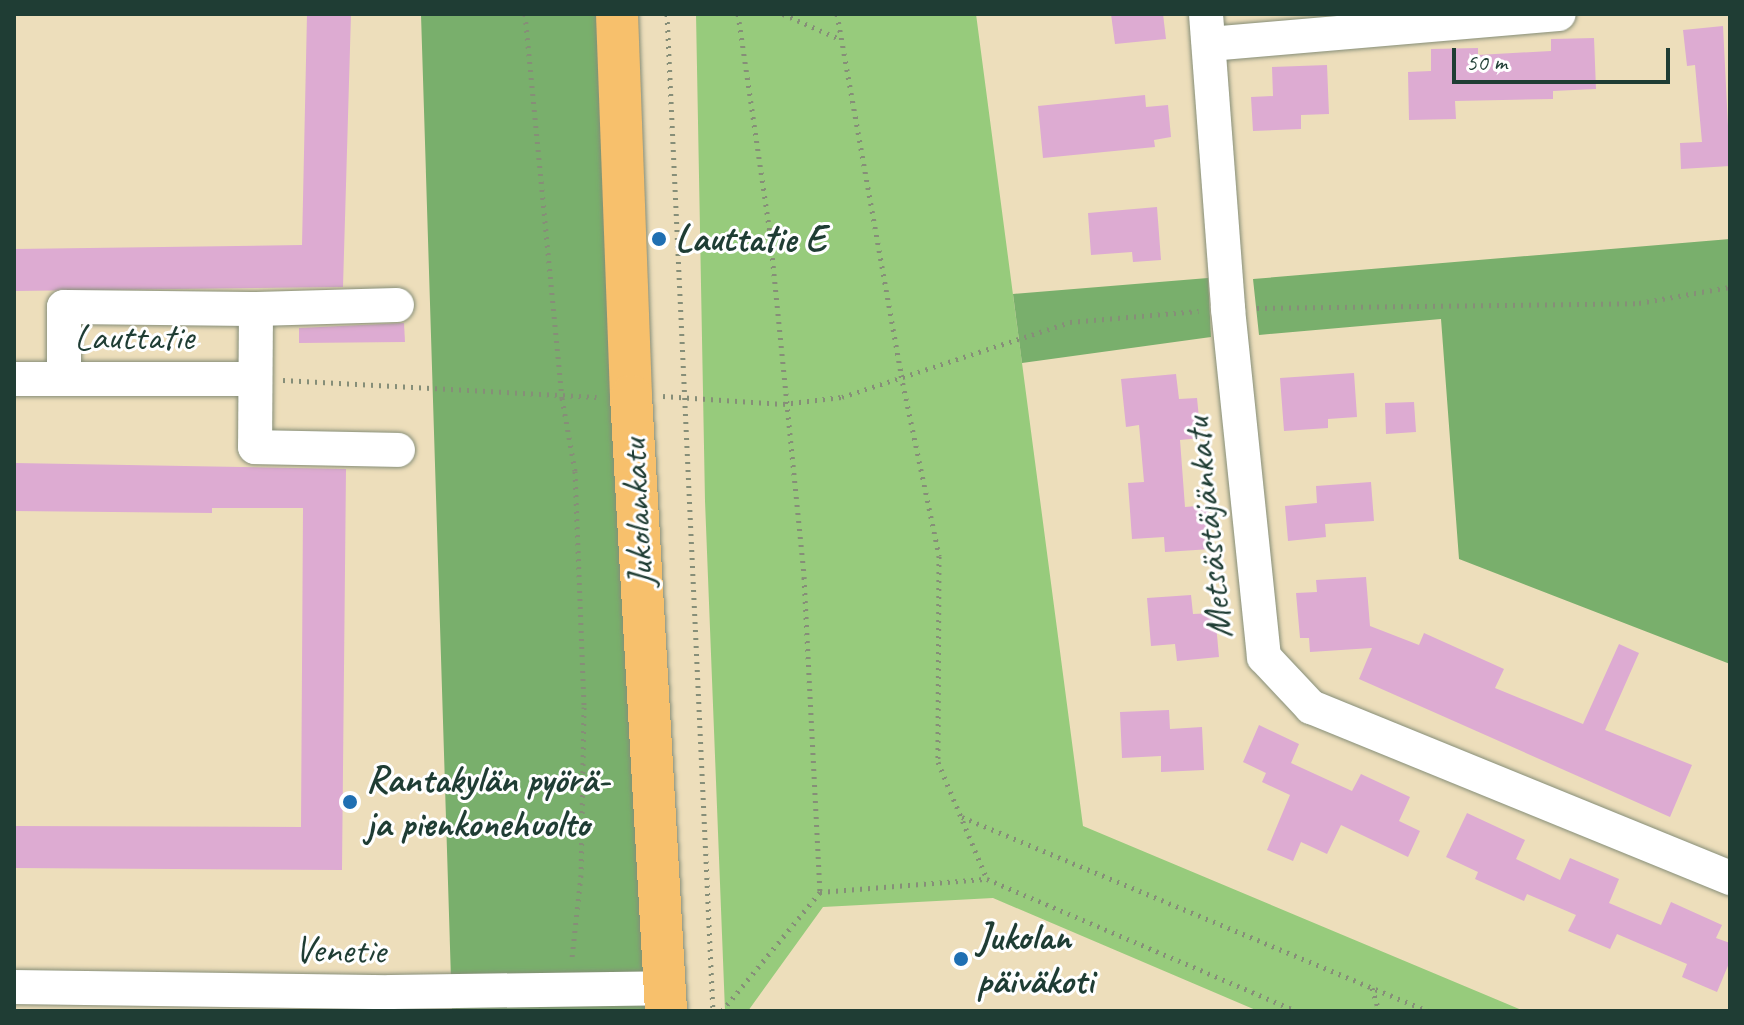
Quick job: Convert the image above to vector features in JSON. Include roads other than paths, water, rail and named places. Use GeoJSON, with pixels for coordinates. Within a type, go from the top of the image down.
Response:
{"type":"FeatureCollection","features":[{"type":"Feature","properties":{"kind":"main road","name":"Jukolankatu"},"geometry":{"type":"LineString","coordinates":[[617,14],[631,396],[666,1000]]}},
{"type":"Feature","properties":{"kind":"street"},"geometry":{"type":"LineString","coordinates":[[1207,29],[1559,14]]}},
{"type":"Feature","properties":{"kind":"street","name":"Metsästäjänkatu"},"geometry":{"type":"LineString","coordinates":[[1207,29],[1228,309],[1264,657],[1311,707],[1730,878]]}},
{"type":"Feature","properties":{"kind":"street"},"geometry":{"type":"LineString","coordinates":[[64,379],[64,307],[256,309],[397,305]]}},
{"type":"Feature","properties":{"kind":"street"},"geometry":{"type":"LineString","coordinates":[[256,309],[255,447],[398,450]]}},
{"type":"Feature","properties":{"kind":"street","name":"Lauttatie"},"geometry":{"type":"LineString","coordinates":[[14,379],[254,379]]}},
{"type":"Feature","properties":{"kind":"street","name":"Venetie"},"geometry":{"type":"LineString","coordinates":[[14,987],[341,1001],[568,991],[666,1000]]}},
{"type":"Feature","properties":{"kind":"place","name":"Lauttatie E"},"geometry":{"type":"Point","coordinates":[659,239]}},
{"type":"Feature","properties":{"kind":"place","name":"Rantakylän pyörä- ja pienkonehuolto"},"geometry":{"type":"Point","coordinates":[350,802]}},
{"type":"Feature","properties":{"kind":"place","name":"Jukolan päiväkoti"},"geometry":{"type":"Point","coordinates":[961,959]}}]}
